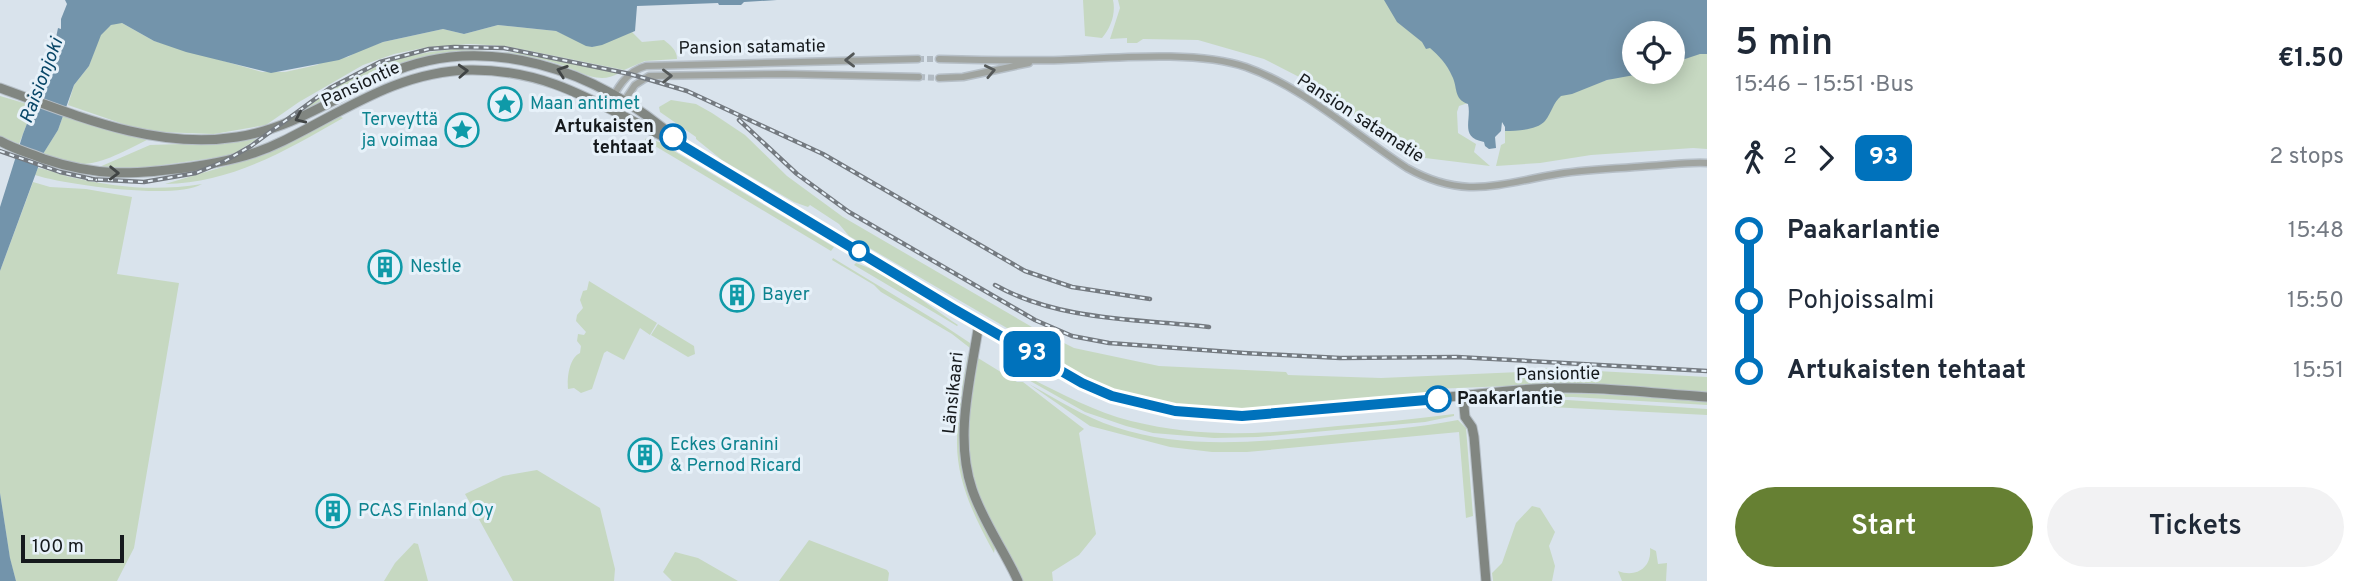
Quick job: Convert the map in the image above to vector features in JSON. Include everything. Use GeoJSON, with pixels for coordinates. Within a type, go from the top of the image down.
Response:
{"type":"FeatureCollection","features":[{"type":"Feature","properties":{"kind":"street","name":"Pansiontie"},"geometry":{"type":"LineString","coordinates":[[0,88],[130,131],[161,138],[235,138],[295,121],[396,70],[438,59],[471,56],[504,58],[544,66],[580,78],[624,100],[654,120],[683,146]]}},
{"type":"Feature","properties":{"kind":"street","name":"Pansion satamatie"},"geometry":{"type":"LineString","coordinates":[[939,59],[1041,61],[1191,58],[1230,62],[1304,97],[1421,176],[1449,184],[1484,188],[1596,170],[1707,163]]}},
{"type":"Feature","properties":{"kind":"street","name":"Pansion satamatie"},"geometry":{"type":"LineString","coordinates":[[612,110],[614,95],[632,72],[640,67],[918,60]]}},
{"type":"Feature","properties":{"kind":"street","name":"Pansion satamatie"},"geometry":{"type":"LineString","coordinates":[[939,78],[963,77],[1041,61]]}},
{"type":"Feature","properties":{"kind":"street","name":"Pansiontie"},"geometry":{"type":"LineString","coordinates":[[0,141],[12,148],[85,171],[120,174],[174,169],[231,160],[281,142],[396,84],[426,75],[457,71],[503,72],[545,80],[574,90],[646,130],[683,146],[979,323],[1095,389],[1131,401],[1175,411],[1221,416],[1272,415],[1560,388],[1707,397]]}},
{"type":"Feature","properties":{"kind":"street","name":"Pansion satamatie"},"geometry":{"type":"LineString","coordinates":[[612,110],[641,80],[657,76],[785,74],[919,78]]}},
{"type":"Feature","properties":{"kind":"street","name":"Länsikaari"},"geometry":{"type":"LineString","coordinates":[[979,323],[965,424],[965,459],[972,489],[1018,581]]}},
{"type":"Feature","properties":{"kind":"street"},"geometry":{"type":"LineString","coordinates":[[1463,396],[1465,417],[1472,427],[1474,437],[1486,581]]}},
{"type":"Feature","properties":{"kind":"green space"},"geometry":{"type":"Polygon","coordinates":[[[1083,0],[1113,0],[1112,20],[1102,38],[1085,36],[1083,0]]]}},
{"type":"Feature","properties":{"kind":"green space"},"geometry":{"type":"Polygon","coordinates":[[[1118,0],[1401,0],[1425,27],[1468,103],[1459,106],[1457,112],[1458,133],[1476,144],[1474,152],[1490,166],[1417,157],[1305,80],[1264,59],[1198,40],[1143,39],[1137,43],[1127,43],[1127,38],[1110,39],[1120,8],[1118,0]]]}},
{"type":"Feature","properties":{"kind":"green space"},"geometry":{"type":"Polygon","coordinates":[[[117,23],[122,23],[154,41],[262,72],[285,72],[317,65],[324,61],[348,57],[383,42],[443,29],[464,34],[498,25],[556,31],[592,47],[632,32],[642,42],[664,40],[674,50],[677,59],[645,61],[624,70],[505,46],[470,44],[428,47],[394,54],[363,65],[299,102],[266,125],[214,134],[159,132],[129,126],[68,105],[74,85],[89,66],[100,35],[117,23]]]}},
{"type":"Feature","properties":{"kind":"green space"},"geometry":{"type":"Polygon","coordinates":[[[1707,42],[1707,149],[1591,155],[1496,166],[1501,145],[1505,143],[1505,127],[1534,102],[1622,76],[1622,84],[1685,84],[1685,48],[1707,42]]]}},
{"type":"Feature","properties":{"kind":"green space"},"geometry":{"type":"Polygon","coordinates":[[[456,49],[520,53],[619,73],[604,78],[588,76],[548,61],[516,54],[454,52],[401,63],[350,85],[297,114],[335,87],[371,68],[410,56],[456,49]]]}},
{"type":"Feature","properties":{"kind":"green space"},"geometry":{"type":"Polygon","coordinates":[[[0,96],[34,106],[19,144],[0,136],[0,96]]]}},
{"type":"Feature","properties":{"kind":"green space"},"geometry":{"type":"Polygon","coordinates":[[[671,100],[696,104],[712,113],[745,135],[787,176],[843,217],[1032,327],[1074,348],[1159,366],[1286,372],[1288,375],[1381,378],[1541,371],[1542,368],[1707,377],[1707,392],[1561,384],[1433,389],[1420,395],[1248,412],[1162,404],[1126,395],[1086,379],[1043,349],[849,236],[839,224],[810,205],[808,207],[794,202],[722,160],[696,137],[660,112],[659,107],[671,100]]]}},
{"type":"Feature","properties":{"kind":"green space"},"geometry":{"type":"Polygon","coordinates":[[[63,116],[147,140],[122,153],[85,164],[43,154],[63,116]]]}},
{"type":"Feature","properties":{"kind":"green space"},"geometry":{"type":"Polygon","coordinates":[[[339,116],[343,118],[258,163],[213,178],[165,184],[267,154],[339,116]]]}},
{"type":"Feature","properties":{"kind":"green space"},"geometry":{"type":"Polygon","coordinates":[[[646,138],[659,142],[834,247],[831,251],[645,140],[646,138]]]}},
{"type":"Feature","properties":{"kind":"green space"},"geometry":{"type":"Polygon","coordinates":[[[257,139],[233,154],[220,157],[134,169],[97,168],[150,145],[257,139]]]}},
{"type":"Feature","properties":{"kind":"green space"},"geometry":{"type":"Polygon","coordinates":[[[38,168],[122,186],[154,188],[202,184],[169,191],[120,189],[50,179],[35,175],[38,168]]]}},
{"type":"Feature","properties":{"kind":"green space"},"geometry":{"type":"Polygon","coordinates":[[[33,182],[50,187],[86,189],[132,197],[117,274],[179,283],[134,548],[117,581],[16,581],[10,559],[0,493],[0,271],[33,182]]]}},
{"type":"Feature","properties":{"kind":"green space"},"geometry":{"type":"Polygon","coordinates":[[[833,258],[940,323],[970,343],[970,348],[952,334],[832,260],[833,258]]]}},
{"type":"Feature","properties":{"kind":"green space"},"geometry":{"type":"Polygon","coordinates":[[[856,263],[896,282],[958,325],[854,265],[856,263]]]}},
{"type":"Feature","properties":{"kind":"green space"},"geometry":{"type":"Polygon","coordinates":[[[589,281],[657,323],[650,335],[640,328],[624,360],[607,351],[604,353],[592,389],[581,393],[574,388],[568,389],[568,379],[571,364],[580,353],[578,334],[584,335],[586,332],[576,321],[583,308],[580,300],[589,281]]]}},
{"type":"Feature","properties":{"kind":"green space"},"geometry":{"type":"Polygon","coordinates":[[[658,324],[694,346],[695,354],[688,357],[651,335],[658,324]]]}},
{"type":"Feature","properties":{"kind":"green space"},"geometry":{"type":"Polygon","coordinates":[[[970,353],[961,419],[979,517],[995,547],[994,553],[968,499],[958,455],[959,407],[970,353]]]}},
{"type":"Feature","properties":{"kind":"green space"},"geometry":{"type":"Polygon","coordinates":[[[978,358],[1017,382],[1023,382],[1084,429],[1079,433],[1096,534],[1079,555],[1052,572],[1053,581],[1022,581],[978,492],[969,454],[968,434],[978,358]]]}},
{"type":"Feature","properties":{"kind":"green space"},"geometry":{"type":"Polygon","coordinates":[[[1028,377],[1104,413],[1158,427],[1209,433],[1259,433],[1454,416],[1425,422],[1258,437],[1214,438],[1153,433],[1085,412],[1025,378],[1028,377]]]}},
{"type":"Feature","properties":{"kind":"green space"},"geometry":{"type":"Polygon","coordinates":[[[1029,384],[1104,423],[1168,439],[1222,442],[1277,440],[1458,420],[1466,428],[1473,516],[1466,518],[1459,432],[1247,452],[1212,452],[1170,447],[1090,426],[1029,384]]]}},
{"type":"Feature","properties":{"kind":"green space"},"geometry":{"type":"Polygon","coordinates":[[[1536,393],[1707,401],[1707,405],[1573,397],[1515,398],[1536,393]]]}},
{"type":"Feature","properties":{"kind":"green space"},"geometry":{"type":"Polygon","coordinates":[[[1567,400],[1707,409],[1707,415],[1495,406],[1500,403],[1567,400]]]}},
{"type":"Feature","properties":{"kind":"green space"},"geometry":{"type":"Polygon","coordinates":[[[537,470],[600,508],[615,569],[614,581],[513,581],[465,494],[503,476],[537,470]]]}},
{"type":"Feature","properties":{"kind":"green space"},"geometry":{"type":"Polygon","coordinates":[[[1532,506],[1540,508],[1555,532],[1549,546],[1555,566],[1552,581],[1493,581],[1492,573],[1502,563],[1516,523],[1532,506]]]}},
{"type":"Feature","properties":{"kind":"green space"},"geometry":{"type":"Polygon","coordinates":[[[809,540],[887,570],[888,581],[779,581],[809,540]]]}},
{"type":"Feature","properties":{"kind":"green space"},"geometry":{"type":"Polygon","coordinates":[[[414,543],[418,544],[428,581],[384,581],[395,563],[414,543]]]}},
{"type":"Feature","properties":{"kind":"green space"},"geometry":{"type":"Polygon","coordinates":[[[1650,548],[1656,551],[1658,564],[1667,563],[1666,581],[1622,581],[1618,571],[1631,573],[1642,570],[1648,561],[1650,548]]]}},
{"type":"Feature","properties":{"kind":"green space"},"geometry":{"type":"Polygon","coordinates":[[[675,552],[698,558],[738,581],[672,581],[663,572],[675,552]]]}},
{"type":"Feature","properties":{"kind":"water"},"geometry":{"type":"Polygon","coordinates":[[[65,0],[777,0],[744,2],[741,5],[718,3],[637,6],[635,31],[592,47],[556,31],[498,25],[464,34],[443,29],[383,42],[339,60],[271,73],[186,52],[154,41],[122,23],[111,25],[101,35],[89,66],[74,85],[58,130],[43,154],[0,271],[0,207],[23,134],[43,82],[47,81],[58,28],[61,29],[61,19],[67,4],[65,0]]]}},
{"type":"Feature","properties":{"kind":"water"},"geometry":{"type":"Polygon","coordinates":[[[1384,0],[1707,0],[1707,54],[1685,59],[1685,21],[1622,21],[1622,77],[1561,96],[1545,121],[1532,128],[1505,131],[1502,122],[1501,131],[1495,137],[1496,148],[1489,149],[1469,132],[1468,104],[1458,96],[1454,80],[1440,57],[1430,48],[1426,49],[1422,42],[1397,22],[1384,0]]]}},
{"type":"Feature","properties":{"kind":"water"},"geometry":{"type":"Polygon","coordinates":[[[0,493],[10,558],[16,581],[0,581],[0,493]]]}},
{"type":"Feature","properties":{"kind":"tunnel"},"geometry":{"type":"LineString","coordinates":[[918,59],[939,59]]}},
{"type":"Feature","properties":{"kind":"tunnel"},"geometry":{"type":"LineString","coordinates":[[919,77],[939,78]]}},
{"type":"Feature","properties":{"kind":"railway"},"geometry":{"type":"LineString","coordinates":[[88,179],[144,182],[196,173],[251,146],[330,88],[380,62],[429,49],[504,48],[630,74],[687,91],[823,154],[1025,271],[1072,287],[1150,299]]}},
{"type":"Feature","properties":{"kind":"railway"},"geometry":{"type":"LineString","coordinates":[[739,120],[797,174],[849,212],[1035,320],[1072,336],[1109,343],[1244,353],[1340,358],[1457,357],[1707,371]]}},
{"type":"Feature","properties":{"kind":"railway"},"geometry":{"type":"LineString","coordinates":[[0,151],[60,172],[97,180]]}},
{"type":"Feature","properties":{"kind":"railway"},"geometry":{"type":"LineString","coordinates":[[995,285],[1045,306],[1072,312],[1209,327]]}},
{"type":"Feature","properties":{"kind":"bus line","name":"93"},"geometry":{"type":"LineString","coordinates":[[673,137],[683,146],[952,308],[1082,383],[1112,396],[1152,407],[1221,416],[1272,415],[1438,399]]}},
{"type":"Feature","properties":{"kind":"place","name":"Maan antimet"},"geometry":{"type":"Point","coordinates":[505,104]}},
{"type":"Feature","properties":{"kind":"place","name":"Terveyttä ja voimaa"},"geometry":{"type":"Point","coordinates":[462,130]}},
{"type":"Feature","properties":{"kind":"place","name":"Artukaisten tehtaat"},"geometry":{"type":"Point","coordinates":[673,137]}},
{"type":"Feature","properties":{"kind":"place","name":"Nestle"},"geometry":{"type":"Point","coordinates":[385,267]}},
{"type":"Feature","properties":{"kind":"place","name":"Bayer"},"geometry":{"type":"Point","coordinates":[737,295]}},
{"type":"Feature","properties":{"kind":"place","name":"Paakarlantie"},"geometry":{"type":"Point","coordinates":[1438,399]}},
{"type":"Feature","properties":{"kind":"place","name":"Eckes Granini & Pernod Ricard"},"geometry":{"type":"Point","coordinates":[645,455]}},
{"type":"Feature","properties":{"kind":"place","name":"PCAS Finland Oy"},"geometry":{"type":"Point","coordinates":[333,511]}},
{"type":"Feature","properties":{"kind":"water label","name":"Raisionjoki"},"geometry":{"type":"Point","coordinates":[42,81]}}]}
